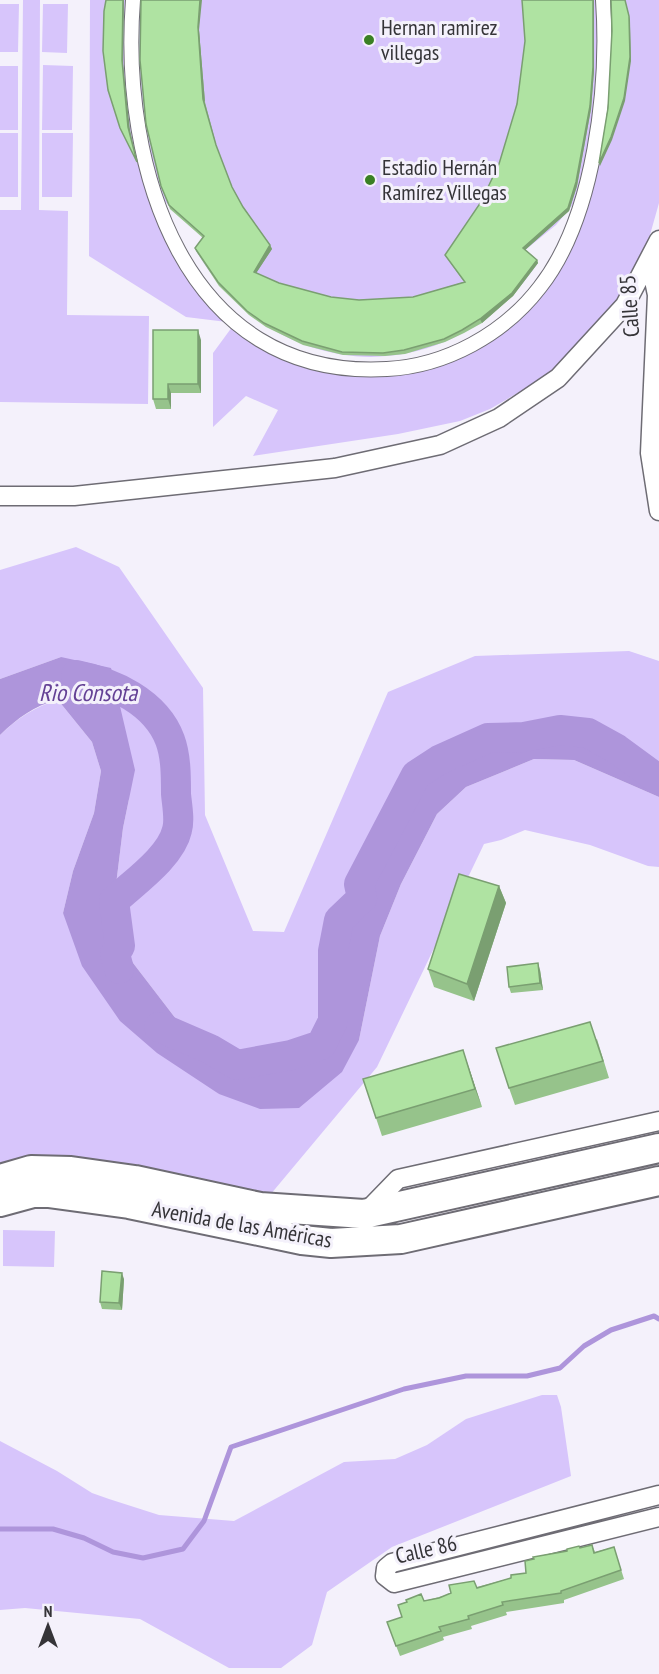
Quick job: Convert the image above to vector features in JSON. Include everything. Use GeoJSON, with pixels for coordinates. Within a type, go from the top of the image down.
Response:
{"type":"FeatureCollection","features":[{"type":"Feature","properties":{"kind":"main road","name":"Avenida de las Américas"},"geometry":{"type":"LineString","coordinates":[[0,1179],[31,1170],[70,1172],[135,1179],[260,1207],[364,1214],[659,1148]]}},
{"type":"Feature","properties":{"kind":"main road","name":"Avenida de las Américas"},"geometry":{"type":"LineString","coordinates":[[0,1202],[33,1192],[48,1193],[129,1204],[302,1240],[331,1243],[401,1239],[659,1180]]}},
{"type":"Feature","properties":{"kind":"street"},"geometry":{"type":"LineString","coordinates":[[133,0],[132,72],[144,157],[159,212],[190,273],[235,323],[276,349],[322,365],[371,370],[419,365],[443,358],[487,336],[524,305],[554,267],[566,245],[583,194],[597,135],[604,75],[603,0]]}},
{"type":"Feature","properties":{"kind":"street","name":"Calle 85"},"geometry":{"type":"LineString","coordinates":[[659,240],[650,261],[657,295],[656,370],[650,453],[659,511]]}},
{"type":"Feature","properties":{"kind":"street"},"geometry":{"type":"LineString","coordinates":[[0,496],[74,496],[335,468],[440,445],[499,418],[558,378],[625,305],[650,261]]}},
{"type":"Feature","properties":{"kind":"street"},"geometry":{"type":"LineString","coordinates":[[364,1214],[398,1179],[659,1121]]}},
{"type":"Feature","properties":{"kind":"street","name":"Calle 86"},"geometry":{"type":"LineString","coordinates":[[659,1495],[392,1563],[386,1568],[385,1576],[394,1583],[659,1517]]}},
{"type":"Feature","properties":{"kind":"street"},"geometry":{"type":"LineString","coordinates":[[629,1503],[634,1524]]}},
{"type":"Feature","properties":{"kind":"shaded area"},"geometry":{"type":"Polygon","coordinates":[[[23,0],[40,0],[39,210],[68,211],[67,315],[149,316],[148,404],[0,402],[0,210],[21,210],[23,0]]]}},
{"type":"Feature","properties":{"kind":"shaded area","name":"Estadio Hernán Ramírez Villegas"},"geometry":{"type":"Polygon","coordinates":[[[90,0],[659,0],[659,203],[646,249],[617,302],[554,372],[490,409],[460,421],[398,434],[253,456],[278,410],[246,396],[213,427],[213,353],[235,323],[186,317],[89,256],[90,0]],[[581,195],[556,225],[524,251],[538,263],[501,306],[458,335],[412,352],[364,357],[316,349],[271,328],[230,296],[196,251],[205,239],[162,199],[201,288],[276,349],[371,370],[465,348],[541,287],[581,195]]]}},
{"type":"Feature","properties":{"kind":"shaded area"},"geometry":{"type":"Polygon","coordinates":[[[0,4],[19,4],[18,52],[0,52],[0,4]]]}},
{"type":"Feature","properties":{"kind":"shaded area"},"geometry":{"type":"Polygon","coordinates":[[[43,4],[68,4],[67,53],[42,52],[43,4]]]}},
{"type":"Feature","properties":{"kind":"shaded area"},"geometry":{"type":"Polygon","coordinates":[[[43,65],[73,66],[72,130],[42,130],[43,65]]]}},
{"type":"Feature","properties":{"kind":"shaded area"},"geometry":{"type":"Polygon","coordinates":[[[0,66],[18,66],[18,130],[0,130],[0,66]]]}},
{"type":"Feature","properties":{"kind":"shaded area"},"geometry":{"type":"Polygon","coordinates":[[[0,133],[18,133],[18,197],[0,197],[0,133]]]}},
{"type":"Feature","properties":{"kind":"shaded area"},"geometry":{"type":"Polygon","coordinates":[[[42,133],[73,133],[72,197],[42,197],[42,133]]]}},
{"type":"Feature","properties":{"kind":"shaded area"},"geometry":{"type":"Polygon","coordinates":[[[76,547],[119,567],[203,688],[205,815],[253,931],[284,932],[388,692],[475,656],[629,651],[659,661],[659,763],[616,741],[560,730],[531,728],[402,802],[375,858],[348,933],[333,1021],[321,1045],[268,1072],[237,1065],[196,1045],[120,946],[114,901],[129,799],[61,657],[0,679],[0,570],[76,547]]]}},
{"type":"Feature","properties":{"kind":"shaded area"},"geometry":{"type":"Polygon","coordinates":[[[58,700],[92,742],[101,771],[94,813],[73,871],[63,913],[219,1094],[359,1040],[380,936],[401,884],[437,814],[466,787],[534,759],[574,760],[659,797],[659,867],[648,866],[590,845],[525,830],[484,844],[377,1067],[260,1207],[0,1179],[0,735],[27,714],[58,700]]]}},
{"type":"Feature","properties":{"kind":"shaded area"},"geometry":{"type":"Polygon","coordinates":[[[3,1230],[55,1231],[54,1267],[3,1266],[3,1230]]]}},
{"type":"Feature","properties":{"kind":"shaded area"},"geometry":{"type":"Polygon","coordinates":[[[542,1395],[557,1395],[561,1407],[571,1476],[392,1547],[327,1592],[312,1645],[281,1668],[229,1668],[140,1619],[25,1608],[0,1610],[0,1441],[57,1471],[92,1493],[109,1499],[159,1515],[234,1521],[344,1462],[395,1459],[427,1445],[466,1419],[542,1395]]]}},
{"type":"Feature","properties":{"kind":"water","name":"Rio Consota"},"geometry":{"type":"Polygon","coordinates":[[[61,657],[111,668],[135,770],[123,828],[114,901],[120,946],[196,1045],[237,1065],[267,1072],[321,1045],[333,1022],[348,933],[375,858],[416,775],[439,760],[488,738],[531,728],[560,730],[616,741],[659,763],[659,797],[574,760],[534,759],[466,787],[437,814],[401,884],[380,936],[359,1040],[342,1072],[299,1108],[260,1109],[219,1094],[157,1053],[120,1021],[82,966],[63,913],[73,871],[94,813],[101,771],[92,742],[58,700],[26,713],[0,735],[0,679],[61,657]]]}},
{"type":"Feature","properties":{"kind":"building"},"geometry":{"type":"Polygon","coordinates":[[[106,0],[123,0],[122,60],[128,127],[137,162],[120,128],[108,90],[103,51],[106,0]]]}},
{"type":"Feature","properties":{"kind":"building"},"geometry":{"type":"Polygon","coordinates":[[[141,0],[200,0],[198,27],[203,99],[216,145],[232,187],[270,245],[254,272],[279,283],[331,297],[359,300],[413,297],[465,282],[445,255],[481,202],[499,164],[517,104],[525,41],[522,0],[593,0],[593,67],[590,106],[576,182],[568,208],[523,248],[537,260],[512,293],[480,319],[444,339],[383,353],[342,352],[302,341],[264,323],[247,311],[218,282],[195,248],[204,236],[169,205],[161,186],[146,124],[140,60],[141,0]]]}},
{"type":"Feature","properties":{"kind":"building"},"geometry":{"type":"Polygon","coordinates":[[[611,0],[625,0],[629,16],[630,57],[624,98],[611,137],[599,163],[608,108],[612,31],[611,0]]]}},
{"type":"Feature","properties":{"kind":"building"},"geometry":{"type":"Polygon","coordinates":[[[153,330],[198,330],[198,384],[168,384],[168,399],[153,399],[153,330]]]}},
{"type":"Feature","properties":{"kind":"building"},"geometry":{"type":"Polygon","coordinates":[[[459,874],[499,886],[467,984],[428,969],[459,874]]]}},
{"type":"Feature","properties":{"kind":"building"},"geometry":{"type":"Polygon","coordinates":[[[538,963],[540,983],[509,987],[507,967],[538,963]]]}},
{"type":"Feature","properties":{"kind":"building"},"geometry":{"type":"Polygon","coordinates":[[[590,1022],[603,1061],[509,1088],[496,1048],[590,1022]]]}},
{"type":"Feature","properties":{"kind":"building"},"geometry":{"type":"Polygon","coordinates":[[[463,1050],[475,1089],[376,1118],[363,1079],[463,1050]]]}},
{"type":"Feature","properties":{"kind":"building"},"geometry":{"type":"Polygon","coordinates":[[[102,1271],[122,1273],[119,1303],[100,1302],[102,1271]]]}},
{"type":"Feature","properties":{"kind":"building"},"geometry":{"type":"Polygon","coordinates":[[[592,1545],[594,1553],[614,1547],[621,1570],[561,1591],[561,1593],[502,1602],[503,1605],[468,1616],[469,1619],[439,1627],[441,1631],[396,1646],[387,1622],[402,1617],[398,1605],[407,1602],[406,1600],[421,1594],[424,1601],[439,1598],[451,1593],[449,1585],[474,1581],[477,1588],[511,1578],[511,1575],[526,1573],[525,1561],[534,1559],[533,1557],[592,1545]]]}},
{"type":"Feature","properties":{"kind":"waterway"},"geometry":{"type":"LineString","coordinates":[[76,675],[118,689],[144,705],[163,727],[170,740],[175,759],[178,822],[173,840],[159,860],[114,901],[120,946],[115,954],[119,969]]}},
{"type":"Feature","properties":{"kind":"waterway"},"geometry":{"type":"LineString","coordinates":[[159,1027],[210,1049],[237,1065],[291,1055],[321,1045],[333,1021],[333,951],[339,920],[362,898],[359,884],[416,775],[439,760],[488,738],[524,737],[560,730],[588,733],[617,749],[659,780]]}},
{"type":"Feature","properties":{"kind":"waterway"},"geometry":{"type":"LineString","coordinates":[[0,1529],[53,1529],[84,1538],[113,1552],[143,1558],[183,1549],[204,1521],[231,1447],[404,1389],[466,1376],[527,1376],[560,1368],[584,1346],[611,1330],[654,1316],[659,1319]]}},
{"type":"Feature","properties":{"kind":"place","name":"Hernan ramirez villegas"},"geometry":{"type":"Point","coordinates":[369,40]}},
{"type":"Feature","properties":{"kind":"place","name":"Estadio Hernán Ramírez Villegas"},"geometry":{"type":"Point","coordinates":[370,180]}}]}
